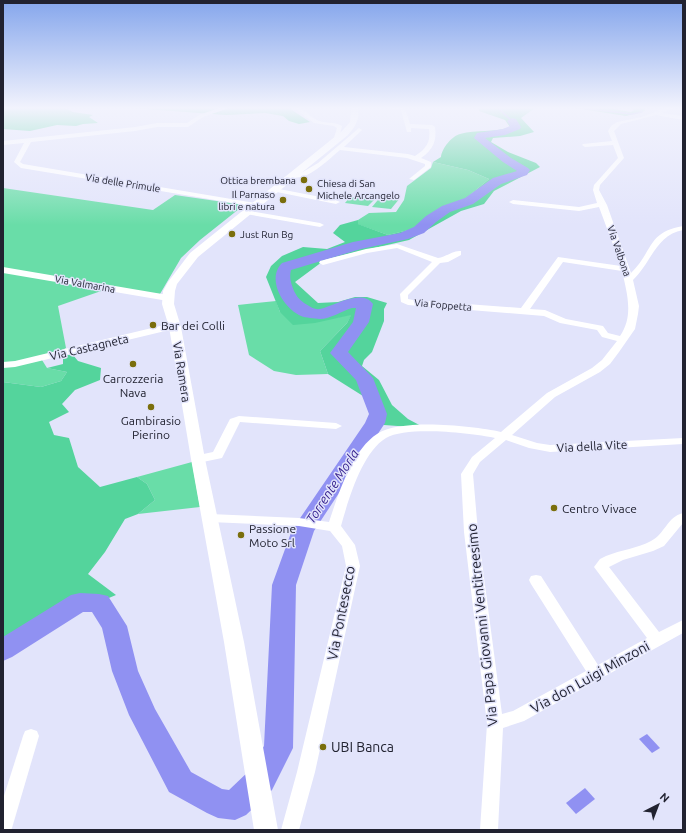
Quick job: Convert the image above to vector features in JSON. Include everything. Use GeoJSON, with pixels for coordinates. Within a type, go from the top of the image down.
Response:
{"type":"FeatureCollection","features":[{"type":"Feature","properties":{"kind":"main road"},"geometry":{"type":"LineString","coordinates":[[168,298],[172,284],[194,255],[292,175],[317,163],[334,147]]}},
{"type":"Feature","properties":{"kind":"main road","name":"Via Ramera"},"geometry":{"type":"LineString","coordinates":[[168,298],[234,642],[264,819]]}},
{"type":"Feature","properties":{"kind":"street","name":"Via delle Primule"},"geometry":{"type":"LineString","coordinates":[[25,147],[17,162],[21,166],[251,209]]}},
{"type":"Feature","properties":{"kind":"street"},"geometry":{"type":"LineString","coordinates":[[353,147],[417,158],[428,162],[428,167],[412,179]]}},
{"type":"Feature","properties":{"kind":"street"},"geometry":{"type":"LineString","coordinates":[[417,158],[426,152],[430,147]]}},
{"type":"Feature","properties":{"kind":"street","name":"Via Valbona"},"geometry":{"type":"LineString","coordinates":[[503,436],[551,395],[575,383],[606,362],[630,329],[634,306],[629,279],[603,205],[596,190],[597,184],[621,158],[617,147]]}},
{"type":"Feature","properties":{"kind":"street"},"geometry":{"type":"LineString","coordinates":[[274,190],[336,202]]}},
{"type":"Feature","properties":{"kind":"street"},"geometry":{"type":"LineString","coordinates":[[513,202],[579,209],[593,205],[603,205]]}},
{"type":"Feature","properties":{"kind":"street"},"geometry":{"type":"LineString","coordinates":[[251,209],[320,225]]}},
{"type":"Feature","properties":{"kind":"street"},"geometry":{"type":"LineString","coordinates":[[629,279],[637,272],[650,250],[665,233],[671,230],[683,228]]}},
{"type":"Feature","properties":{"kind":"street"},"geometry":{"type":"LineString","coordinates":[[324,263],[366,251],[397,246],[402,246],[437,260],[445,260],[458,253]]}},
{"type":"Feature","properties":{"kind":"street"},"geometry":{"type":"LineString","coordinates":[[524,311],[561,259],[626,268],[635,266],[643,261]]}},
{"type":"Feature","properties":{"kind":"street","name":"Via Foppetta"},"geometry":{"type":"LineString","coordinates":[[437,260],[404,294],[404,300],[411,303],[524,311],[551,315],[563,321],[600,328],[605,335],[623,340]]}},
{"type":"Feature","properties":{"kind":"street","name":"Via Valmarina"},"geometry":{"type":"LineString","coordinates":[[3,270],[168,298]]}},
{"type":"Feature","properties":{"kind":"street","name":"Via Castagneta"},"geometry":{"type":"LineString","coordinates":[[3,365],[15,364],[160,329],[174,327]]}},
{"type":"Feature","properties":{"kind":"street"},"geometry":{"type":"LineString","coordinates":[[198,459],[218,455],[234,421],[239,419],[336,426]]}},
{"type":"Feature","properties":{"kind":"street"},"geometry":{"type":"LineString","coordinates":[[210,518],[298,522],[334,527],[342,502],[366,453],[382,436],[393,431],[402,430],[449,430],[503,436]]}},
{"type":"Feature","properties":{"kind":"street","name":"Via della Vite"},"geometry":{"type":"LineString","coordinates":[[503,436],[529,445],[555,449],[683,441]]}},
{"type":"Feature","properties":{"kind":"street","name":"Via Papa Giovanni Ventitreesimo"},"geometry":{"type":"LineString","coordinates":[[489,830],[494,750],[494,724],[471,532],[467,474],[476,460],[503,436]]}},
{"type":"Feature","properties":{"kind":"street"},"geometry":{"type":"LineString","coordinates":[[658,640],[601,567],[609,560],[656,544],[677,520],[683,517]]}},
{"type":"Feature","properties":{"kind":"street","name":"Via Pontesecco"},"geometry":{"type":"LineString","coordinates":[[290,830],[306,772],[353,566],[348,545],[334,527]]}},
{"type":"Feature","properties":{"kind":"street"},"geometry":{"type":"LineString","coordinates":[[536,580],[596,674]]}},
{"type":"Feature","properties":{"kind":"street","name":"Via don Luigi Minzoni"},"geometry":{"type":"LineString","coordinates":[[494,724],[518,716],[683,626]]}},
{"type":"Feature","properties":{"kind":"street"},"geometry":{"type":"LineString","coordinates":[[3,828],[31,736]]}},
{"type":"Feature","properties":{"kind":"green space"},"geometry":{"type":"Polygon","coordinates":[[[445,147],[499,147],[536,163],[540,167],[494,191],[484,204],[461,211],[409,240],[326,259],[295,282],[318,303],[338,302],[355,297],[367,297],[387,303],[384,309],[384,321],[372,352],[364,360],[362,366],[379,380],[392,405],[408,419],[425,428],[384,425],[372,420],[363,396],[328,374],[320,351],[347,323],[351,315],[315,323],[293,325],[280,312],[266,277],[271,266],[282,256],[303,247],[327,249],[345,242],[333,233],[340,225],[358,220],[358,224],[388,235],[417,228],[444,206],[465,199],[489,179],[468,170],[433,162],[441,157],[445,147]]]}},
{"type":"Feature","properties":{"kind":"green space"},"geometry":{"type":"Polygon","coordinates":[[[433,162],[468,170],[489,179],[465,199],[444,206],[417,228],[388,235],[357,224],[358,220],[369,213],[396,212],[404,200],[407,186],[431,168],[433,162]]]}},
{"type":"Feature","properties":{"kind":"green space"},"geometry":{"type":"Polygon","coordinates":[[[3,188],[153,210],[175,195],[244,205],[200,240],[181,258],[160,294],[104,290],[58,306],[66,348],[42,360],[47,368],[67,372],[61,381],[41,387],[3,382],[3,188]]]}},
{"type":"Feature","properties":{"kind":"green space"},"geometry":{"type":"Polygon","coordinates":[[[382,195],[400,198],[391,209],[372,207],[382,195]]]}},
{"type":"Feature","properties":{"kind":"green space"},"geometry":{"type":"Polygon","coordinates":[[[350,197],[374,200],[368,206],[345,203],[350,197]]]}},
{"type":"Feature","properties":{"kind":"green space"},"geometry":{"type":"Polygon","coordinates":[[[276,301],[280,312],[335,318],[352,314],[347,323],[320,351],[328,374],[296,375],[274,371],[249,355],[238,305],[276,301]]]}},
{"type":"Feature","properties":{"kind":"green space"},"geometry":{"type":"Polygon","coordinates":[[[63,355],[73,355],[78,361],[101,368],[100,380],[75,390],[62,404],[69,412],[49,422],[54,435],[69,438],[78,467],[100,487],[137,477],[147,484],[155,500],[138,514],[125,519],[105,552],[88,574],[116,595],[104,600],[80,595],[3,656],[3,382],[41,387],[61,381],[67,372],[47,368],[63,364],[63,355]]]}},
{"type":"Feature","properties":{"kind":"green space"},"geometry":{"type":"Polygon","coordinates":[[[192,462],[200,507],[138,514],[155,500],[147,484],[137,477],[192,462]]]}},
{"type":"Feature","properties":{"kind":"shaded area"},"geometry":{"type":"Polygon","coordinates":[[[647,734],[660,748],[652,753],[639,739],[647,734]]]}},
{"type":"Feature","properties":{"kind":"shaded area"},"geometry":{"type":"Polygon","coordinates":[[[585,788],[595,799],[576,814],[566,803],[585,788]]]}},
{"type":"Feature","properties":{"kind":"waterway","name":"Torrente Morla"},"geometry":{"type":"LineString","coordinates":[[3,650],[80,602],[99,603],[114,626],[125,671],[143,715],[180,782],[218,803],[235,805],[261,780],[278,748],[284,585],[303,530],[375,423],[378,414],[364,378],[339,353],[361,322],[365,304],[350,303],[321,314],[306,312],[290,300],[282,278],[284,269],[287,266],[358,245],[403,236],[419,230],[431,219],[446,209],[469,201],[497,181],[523,173],[524,170],[507,160],[490,147]]}},
{"type":"Feature","properties":{"kind":"place","name":"Ottica brembana"},"geometry":{"type":"Point","coordinates":[304,180]}},
{"type":"Feature","properties":{"kind":"place","name":"Chiesa di San Michele Arcangelo"},"geometry":{"type":"Point","coordinates":[309,189]}},
{"type":"Feature","properties":{"kind":"place","name":"Il Parnaso libri e natura"},"geometry":{"type":"Point","coordinates":[283,200]}},
{"type":"Feature","properties":{"kind":"place","name":"Just Run Bg"},"geometry":{"type":"Point","coordinates":[232,234]}},
{"type":"Feature","properties":{"kind":"place","name":"Bar dei Colli"},"geometry":{"type":"Point","coordinates":[153,325]}},
{"type":"Feature","properties":{"kind":"place","name":"Carrozzeria Nava"},"geometry":{"type":"Point","coordinates":[133,364]}},
{"type":"Feature","properties":{"kind":"place","name":"Gambirasio Pierino"},"geometry":{"type":"Point","coordinates":[151,407]}},
{"type":"Feature","properties":{"kind":"place","name":"Centro Vivace"},"geometry":{"type":"Point","coordinates":[554,508]}},
{"type":"Feature","properties":{"kind":"place","name":"Passione Moto Srl"},"geometry":{"type":"Point","coordinates":[241,535]}},
{"type":"Feature","properties":{"kind":"place","name":"UBI Banca"},"geometry":{"type":"Point","coordinates":[323,747]}}]}
